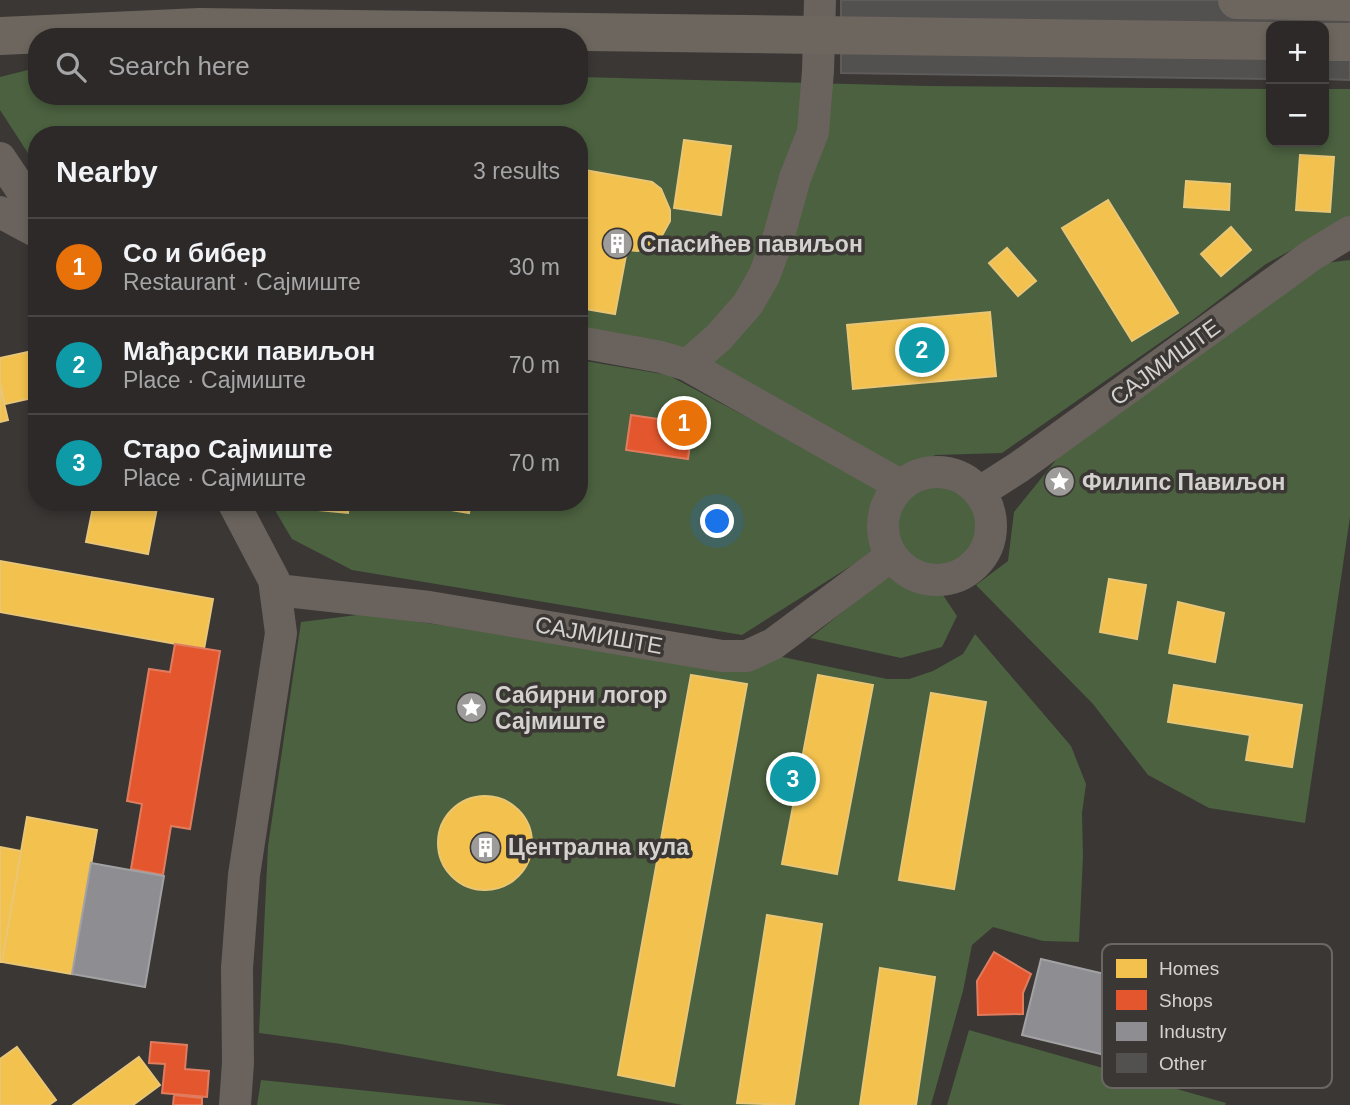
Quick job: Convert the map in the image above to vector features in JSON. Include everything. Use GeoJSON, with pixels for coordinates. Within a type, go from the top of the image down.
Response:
{"type":"FeatureCollection","features":[{"type":"Feature","properties":{"kind":"main road"},"geometry":{"type":"LineString","coordinates":[[1237,0],[1350,2]]}},
{"type":"Feature","properties":{"kind":"main road"},"geometry":{"type":"LineString","coordinates":[[182,28],[272,28]]}},
{"type":"Feature","properties":{"kind":"main road"},"geometry":{"type":"LineString","coordinates":[[588,32],[1266,41]]}},
{"type":"Feature","properties":{"kind":"main road"},"geometry":{"type":"LineString","coordinates":[[3,38],[28,37]]}},
{"type":"Feature","properties":{"kind":"main road"},"geometry":{"type":"LineString","coordinates":[[1329,42],[1350,42]]}},
{"type":"Feature","properties":{"kind":"street"},"geometry":{"type":"LineString","coordinates":[[795,177],[799,0]]}},
{"type":"Feature","properties":{"kind":"street"},"geometry":{"type":"LineString","coordinates":[[687,365],[733,322],[754,294],[778,239],[795,177],[813,132],[820,0]]}},
{"type":"Feature","properties":{"kind":"street"},"geometry":{"type":"LineString","coordinates":[[0,158],[28,200]]}},
{"type":"Feature","properties":{"kind":"street"},"geometry":{"type":"LineString","coordinates":[[0,212],[28,227]]}},
{"type":"Feature","properties":{"kind":"street","name":"САЈМИШТЕ"},"geometry":{"type":"LineString","coordinates":[[980,492],[1019,467],[1311,255],[1350,232]]}},
{"type":"Feature","properties":{"kind":"street"},"geometry":{"type":"LineString","coordinates":[[588,344],[661,357],[687,365],[900,485]]}},
{"type":"Feature","properties":{"kind":"street"},"geometry":{"type":"LineString","coordinates":[[926,472],[941,472],[956,475],[980,492],[991,519],[991,533],[980,560],[969,570],[956,577],[930,580],[908,573],[891,556],[884,542],[883,519],[890,497],[900,485],[926,472]]}},
{"type":"Feature","properties":{"kind":"street"},"geometry":{"type":"LineString","coordinates":[[235,1105],[238,1063],[237,968],[244,875],[281,645],[277,590],[266,561],[238,511]]}},
{"type":"Feature","properties":{"kind":"street","name":"САЈМИШТЕ"},"geometry":{"type":"LineString","coordinates":[[277,590],[429,607],[722,656],[747,656],[772,644],[891,556]]}},
{"type":"Feature","properties":{"kind":"green space"},"geometry":{"type":"Polygon","coordinates":[[[28,70],[28,105],[588,105],[588,77],[927,86],[1266,89],[1266,147],[1329,147],[1329,89],[1350,89],[1350,218],[1266,264],[1194,319],[1002,453],[936,455],[895,470],[588,332],[588,126],[28,126],[28,153],[0,110],[0,77],[28,70]]]}},
{"type":"Feature","properties":{"kind":"green space"},"geometry":{"type":"Polygon","coordinates":[[[1350,260],[1350,517],[1305,823],[1209,808],[1148,775],[1093,704],[976,585],[1008,561],[1014,512],[1073,439],[1316,264],[1350,260]]]}},
{"type":"Feature","properties":{"kind":"green space"},"geometry":{"type":"Polygon","coordinates":[[[588,362],[668,375],[880,488],[871,504],[868,519],[873,552],[742,635],[352,570],[292,539],[275,511],[588,511],[588,362]]]}},
{"type":"Feature","properties":{"kind":"green space"},"geometry":{"type":"Polygon","coordinates":[[[935,480],[966,491],[978,504],[980,512],[979,537],[973,552],[960,566],[947,572],[916,566],[905,557],[894,531],[894,516],[907,491],[920,483],[935,480]]]}},
{"type":"Feature","properties":{"kind":"green space"},"geometry":{"type":"Polygon","coordinates":[[[891,573],[919,590],[941,592],[957,616],[942,647],[901,658],[810,638],[891,573]]]}},
{"type":"Feature","properties":{"kind":"green space"},"geometry":{"type":"Polygon","coordinates":[[[365,614],[692,662],[773,655],[887,679],[909,679],[933,671],[963,654],[975,634],[1071,746],[1086,784],[1082,813],[1079,942],[1043,941],[993,927],[972,945],[963,991],[931,1105],[683,1105],[341,1044],[259,1033],[268,846],[301,622],[365,614]]]}},
{"type":"Feature","properties":{"kind":"green space"},"geometry":{"type":"Polygon","coordinates":[[[969,1030],[1102,1068],[1102,1088],[1173,1088],[1226,1103],[1225,1105],[947,1105],[969,1030]]]}},
{"type":"Feature","properties":{"kind":"green space"},"geometry":{"type":"Polygon","coordinates":[[[261,1080],[507,1105],[257,1105],[261,1080]]]}},
{"type":"Feature","properties":{"kind":"building: Homes"},"geometry":{"type":"Polygon","coordinates":[[[684,140],[731,146],[721,215],[674,208],[684,140]]]}},
{"type":"Feature","properties":{"kind":"building: Homes"},"geometry":{"type":"Polygon","coordinates":[[[1300,155],[1334,157],[1330,212],[1296,210],[1300,155]]]}},
{"type":"Feature","properties":{"kind":"building: Homes","name":"Спасићев павиљон"},"geometry":{"type":"Polygon","coordinates":[[[588,171],[652,182],[661,189],[670,210],[670,221],[659,241],[638,251],[627,250],[615,314],[588,310],[588,171]]]}},
{"type":"Feature","properties":{"kind":"building: Homes"},"geometry":{"type":"Polygon","coordinates":[[[1186,181],[1230,184],[1229,210],[1184,207],[1186,181]]]}},
{"type":"Feature","properties":{"kind":"building: Homes"},"geometry":{"type":"Polygon","coordinates":[[[1108,200],[1178,313],[1132,341],[1062,228],[1108,200]]]}},
{"type":"Feature","properties":{"kind":"building: Homes"},"geometry":{"type":"Polygon","coordinates":[[[1231,227],[1251,250],[1221,276],[1201,254],[1231,227]]]}},
{"type":"Feature","properties":{"kind":"building: Homes"},"geometry":{"type":"Polygon","coordinates":[[[1007,248],[1036,281],[1018,296],[989,263],[1007,248]]]}},
{"type":"Feature","properties":{"kind":"building: Homes"},"geometry":{"type":"Polygon","coordinates":[[[990,312],[996,376],[853,389],[847,325],[990,312]]]}},
{"type":"Feature","properties":{"kind":"building: Homes"},"geometry":{"type":"Polygon","coordinates":[[[28,352],[28,399],[5,404],[0,383],[0,358],[28,352]]]}},
{"type":"Feature","properties":{"kind":"building: Homes"},"geometry":{"type":"Polygon","coordinates":[[[0,387],[8,420],[0,422],[0,387]]]}},
{"type":"Feature","properties":{"kind":"building: Homes"},"geometry":{"type":"Polygon","coordinates":[[[92,511],[156,511],[148,554],[86,542],[92,511]]]}},
{"type":"Feature","properties":{"kind":"building: Homes"},"geometry":{"type":"Polygon","coordinates":[[[0,561],[213,599],[204,649],[0,612],[0,561]]]}},
{"type":"Feature","properties":{"kind":"building: Homes"},"geometry":{"type":"Polygon","coordinates":[[[1109,579],[1146,585],[1137,639],[1100,632],[1109,579]]]}},
{"type":"Feature","properties":{"kind":"building: Homes"},"geometry":{"type":"Polygon","coordinates":[[[1178,602],[1224,613],[1215,662],[1169,653],[1178,602]]]}},
{"type":"Feature","properties":{"kind":"building: Homes"},"geometry":{"type":"Polygon","coordinates":[[[691,675],[747,684],[674,1086],[618,1075],[691,675]]]}},
{"type":"Feature","properties":{"kind":"building: Homes"},"geometry":{"type":"Polygon","coordinates":[[[818,675],[873,685],[837,874],[782,864],[818,675]]]}},
{"type":"Feature","properties":{"kind":"building: Homes"},"geometry":{"type":"Polygon","coordinates":[[[1174,685],[1302,705],[1292,767],[1246,760],[1250,735],[1168,722],[1174,685]]]}},
{"type":"Feature","properties":{"kind":"building: Homes"},"geometry":{"type":"Polygon","coordinates":[[[931,693],[986,702],[954,889],[899,880],[931,693]]]}},
{"type":"Feature","properties":{"kind":"building: Homes","name":"Централна кула"},"geometry":{"type":"Polygon","coordinates":[[[485,796],[503,800],[518,810],[528,825],[532,843],[528,861],[518,876],[503,886],[485,890],[467,886],[452,876],[442,861],[438,843],[442,825],[452,810],[467,800],[485,796]]]}},
{"type":"Feature","properties":{"kind":"building: Homes"},"geometry":{"type":"Polygon","coordinates":[[[27,817],[97,830],[72,974],[2,962],[27,817]]]}},
{"type":"Feature","properties":{"kind":"building: Homes"},"geometry":{"type":"Polygon","coordinates":[[[0,847],[21,851],[2,962],[0,962],[0,847]]]}},
{"type":"Feature","properties":{"kind":"building: Homes"},"geometry":{"type":"Polygon","coordinates":[[[767,915],[822,924],[794,1105],[737,1103],[767,915]]]}},
{"type":"Feature","properties":{"kind":"building: Homes"},"geometry":{"type":"Polygon","coordinates":[[[880,968],[935,977],[916,1105],[860,1105],[880,968]]]}},
{"type":"Feature","properties":{"kind":"building: Homes"},"geometry":{"type":"Polygon","coordinates":[[[17,1047],[56,1100],[49,1105],[0,1105],[0,1059],[17,1047]]]}},
{"type":"Feature","properties":{"kind":"building: Homes"},"geometry":{"type":"Polygon","coordinates":[[[139,1057],[160,1085],[133,1105],[73,1105],[139,1057]]]}},
{"type":"Feature","properties":{"kind":"building: Shops"},"geometry":{"type":"Polygon","coordinates":[[[631,415],[693,424],[688,459],[626,450],[631,415]]]}},
{"type":"Feature","properties":{"kind":"building: Shops"},"geometry":{"type":"Polygon","coordinates":[[[175,644],[220,651],[190,829],[171,826],[163,875],[131,869],[142,804],[127,801],[149,669],[170,672],[175,644]]]}},
{"type":"Feature","properties":{"kind":"building: Shops"},"geometry":{"type":"Polygon","coordinates":[[[994,952],[1031,974],[1023,993],[1023,1014],[978,1015],[977,981],[994,952]]]}},
{"type":"Feature","properties":{"kind":"building: Shops"},"geometry":{"type":"Polygon","coordinates":[[[151,1042],[187,1045],[185,1069],[209,1071],[207,1097],[162,1093],[165,1064],[149,1063],[151,1042]]]}},
{"type":"Feature","properties":{"kind":"building: Shops"},"geometry":{"type":"Polygon","coordinates":[[[174,1095],[202,1098],[202,1105],[173,1105],[174,1095]]]}},
{"type":"Feature","properties":{"kind":"building: Industry"},"geometry":{"type":"Polygon","coordinates":[[[91,863],[164,876],[145,987],[72,974],[91,863]]]}},
{"type":"Feature","properties":{"kind":"building: Industry"},"geometry":{"type":"Polygon","coordinates":[[[1041,959],[1102,973],[1102,1054],[1022,1035],[1041,959]]]}},
{"type":"Feature","properties":{"kind":"building: Other"},"geometry":{"type":"Polygon","coordinates":[[[841,0],[1350,0],[1350,80],[1329,79],[1329,21],[1266,21],[1266,79],[841,73],[841,0]]]}},
{"type":"Feature","properties":{"kind":"place","name":"Спасићев павиљон"},"geometry":{"type":"Point","coordinates":[617,244]}},
{"type":"Feature","properties":{"kind":"place","name":"Мађарски павиљон"},"geometry":{"type":"Point","coordinates":[922,350]}},
{"type":"Feature","properties":{"kind":"place","name":"Со и бибер"},"geometry":{"type":"Point","coordinates":[684,423]}},
{"type":"Feature","properties":{"kind":"place","name":"Филипс Павиљон"},"geometry":{"type":"Point","coordinates":[1059,482]}},
{"type":"Feature","properties":{"kind":"place","name":"Сабирни логор Сајмиште"},"geometry":{"type":"Point","coordinates":[472,708]}},
{"type":"Feature","properties":{"kind":"place","name":"Старо Сајмиште"},"geometry":{"type":"Point","coordinates":[793,779]}},
{"type":"Feature","properties":{"kind":"place","name":"Централна кула"},"geometry":{"type":"Point","coordinates":[485,847]}}]}
